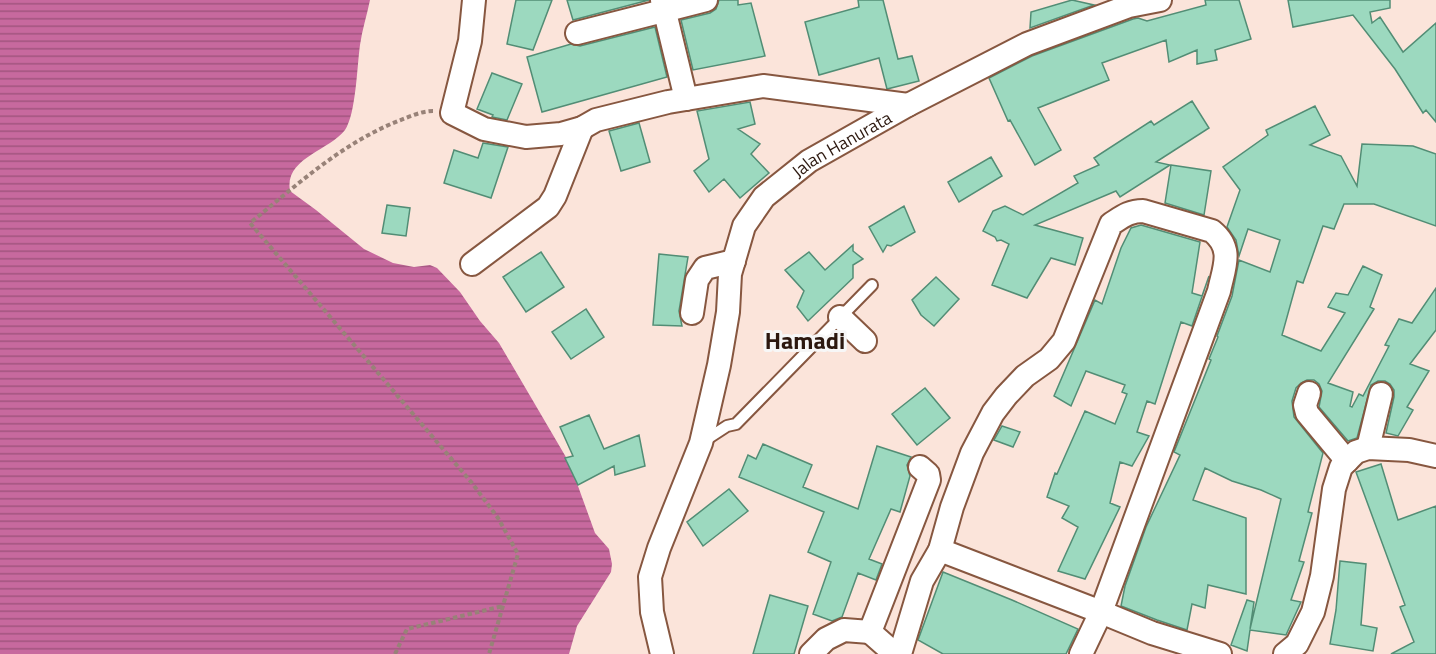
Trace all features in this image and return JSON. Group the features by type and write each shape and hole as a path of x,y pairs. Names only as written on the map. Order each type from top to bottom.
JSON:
{"street":[{"path":"474,0 470,40 452,113 484,129 526,137 561,134 582,128 596,120 686,99 763,86 908,105"},
{"path":"577,33 662,5 706,0"},
{"name":"Jalan Hanurata","path":"662,654 652,612 650,577 700,443 721,355 728,312 730,274 744,226 764,197 809,160 908,105 1027,44 1129,6 1160,0"},
{"path":"662,5 686,99"},
{"path":"472,264 548,207 555,196 582,128"},
{"path":"811,654 826,639 844,630 870,632 887,647 900,654 922,581 940,550 952,507 972,453 993,413 1025,376 1049,359 1064,342 1111,224 1124,215 1134,211 1143,211 1212,231 1221,239 1227,252 1220,291 1101,612 1081,654"},
{"path":"692,313 697,280 705,268 734,261"},
{"path":"840,317 865,340"},
{"path":"1309,393 1305,405 1307,413 1347,461"},
{"path":"1368,448 1381,394"},
{"path":"1285,654 1297,645 1313,612 1322,576 1334,489 1341,467 1356,452 1368,448 1409,450 1436,456"},
{"path":"870,632 929,480 928,474 920,467"},
{"path":"940,550 1152,633 1220,654"}],"lane":[{"path":"700,443 727,426 736,424 872,285"}],"path":[{"path":"452,113 429,111 377,129 327,160 250,223 472,483 498,518 518,554 489,654"},
{"path":"396,654 407,629 503,606"}],"shaded area":[{"path":"0,0 370,0 361,39 354,102 349,123 338,137 309,156 294,170 290,180 290,191 364,249 393,263 414,267 430,265 437,268 460,292 499,343 570,464 595,533 609,549 611,572 577,626 569,654 0,654"}],"building":[{"path":"516,0 552,0 533,50 507,44"},
{"path":"567,0 649,0 573,20"},
{"path":"719,0 738,0 738,5 751,3 765,56 693,70 681,20 710,13 716,9"},
{"path":"858,0 883,0 898,59 912,56 919,81 887,89 879,58 819,75 805,22 859,7"},
{"path":"1072,0 1094,5 1030,28 1031,12"},
{"path":"1205,0 1239,0 1251,39 1215,50 1217,60 1197,64 1197,50 1169,62 1166,40 1102,63 1109,80 1038,108 1061,150 1035,165 1010,120 1008,121 989,78 1032,56 1133,19 1147,21 1206,5"},
{"path":"1288,0 1390,0 1390,8 1370,12 1372,23 1380,17 1403,52 1436,23 1436,122 1426,110 1423,113 1395,69 1353,15 1293,27"},
{"path":"655,27 667,77 542,112 527,57 571,44 580,46"},
{"path":"492,73 522,84 507,120 492,117 493,115 477,109"},
{"path":"1192,101 1209,128 1156,162 1170,165 1120,197 1116,191 1035,225 1083,238 1075,265 1051,258 1027,298 992,285 1009,244 1001,240 997,241 995,237 983,231 993,211 1005,206 1023,215 1078,183 1074,176 1099,165 1094,158 1151,121 1154,125"},
{"path":"750,102 755,124 738,129 760,144 751,154 769,173 740,198 724,179 709,192 694,171 709,159 697,111"},
{"path":"1315,106 1330,135 1310,145 1341,156 1357,186 1362,144 1413,146 1436,154 1436,226 1374,204 1344,204 1334,229 1323,226 1303,283 1297,281 1282,335 1321,351 1345,313 1328,307 1336,293 1348,295 1363,266 1382,275 1370,307 1374,309 1328,383 1353,392 1350,406 1352,407 1359,394 1363,396 1389,346 1385,345 1399,319 1412,323 1436,288 1436,330 1410,364 1429,371 1407,407 1413,410 1398,436 1386,433 1394,390 1385,381 1378,381 1371,385 1357,438 1348,441 1319,407 1322,391 1319,384 1314,380 1307,380 1296,388 1292,401 1294,417 1323,453 1308,512 1312,513 1299,561 1304,562 1291,600 1301,602 1286,635 1250,630 1247,651 1231,645 1247,600 1254,602 1250,629 1281,499 1232,481 1205,468 1193,500 1246,518 1246,594 1208,585 1205,608 1192,604 1187,630 1121,606 1125,586 1146,527 1180,455 1174,452 1211,360 1209,359 1232,296 1239,260 1270,272 1280,240 1248,229 1239,256 1236,240 1227,227 1240,190 1223,167 1268,135 1266,130"},
{"path":"639,123 650,162 621,171 609,131"},
{"path":"483,143 508,147 491,198 444,183 454,150 478,158"},
{"path":"991,157 1002,176 959,202 948,182"},
{"path":"1171,165 1211,171 1204,215 1165,203"},
{"path":"387,205 410,208 406,236 382,233"},
{"path":"904,206 915,232 891,246 887,245 883,252 869,227"},
{"path":"1141,225 1200,242 1192,293 1202,296 1209,276 1192,326 1181,322 1155,404 1147,401 1137,432 1149,436 1132,466 1120,462 1110,503 1120,507 1085,579 1058,571 1078,527 1062,518 1069,506 1047,497 1055,473 1057,474 1085,411 1115,424 1127,394 1122,392 1125,385 1086,371 1071,406 1054,396 1095,300 1102,304 1121,248 1131,228"},
{"path":"853,245 853,251 863,259 853,265 853,278 808,321 797,307 804,291 785,270 809,252 825,270"},
{"path":"541,252 564,287 526,312 503,277"},
{"path":"659,254 688,257 679,311 682,326 653,325"},
{"path":"936,277 959,299 934,326 921,315 912,300"},
{"path":"586,309 604,337 571,359 552,332"},
{"path":"925,388 950,418 917,445 892,414"},
{"path":"589,415 604,449 639,435 645,466 615,475 614,466 578,485 565,458 573,456 560,427"},
{"path":"1002,426 1020,432 1013,447 994,440"},
{"path":"763,444 812,465 803,487 858,509 877,446 911,457 907,465 910,476 900,512 891,509 869,559 882,564 876,580 858,573 842,617 832,621 813,614 831,562 808,552 824,512 739,477 748,455 756,459"},
{"path":"1381,464 1398,520 1436,506 1436,654 1391,654 1414,642 1400,607 1405,605 1356,472"},
{"path":"729,489 748,511 703,546 687,522"},
{"path":"1340,561 1366,564 1361,625 1377,628 1373,651 1330,644 1336,610"},
{"path":"943,572 1078,629 1066,654 943,654 918,640"},
{"path":"770,595 808,606 794,654 753,654"}],"district":[{"name":"Hamadi","path":"805,340"}]}
